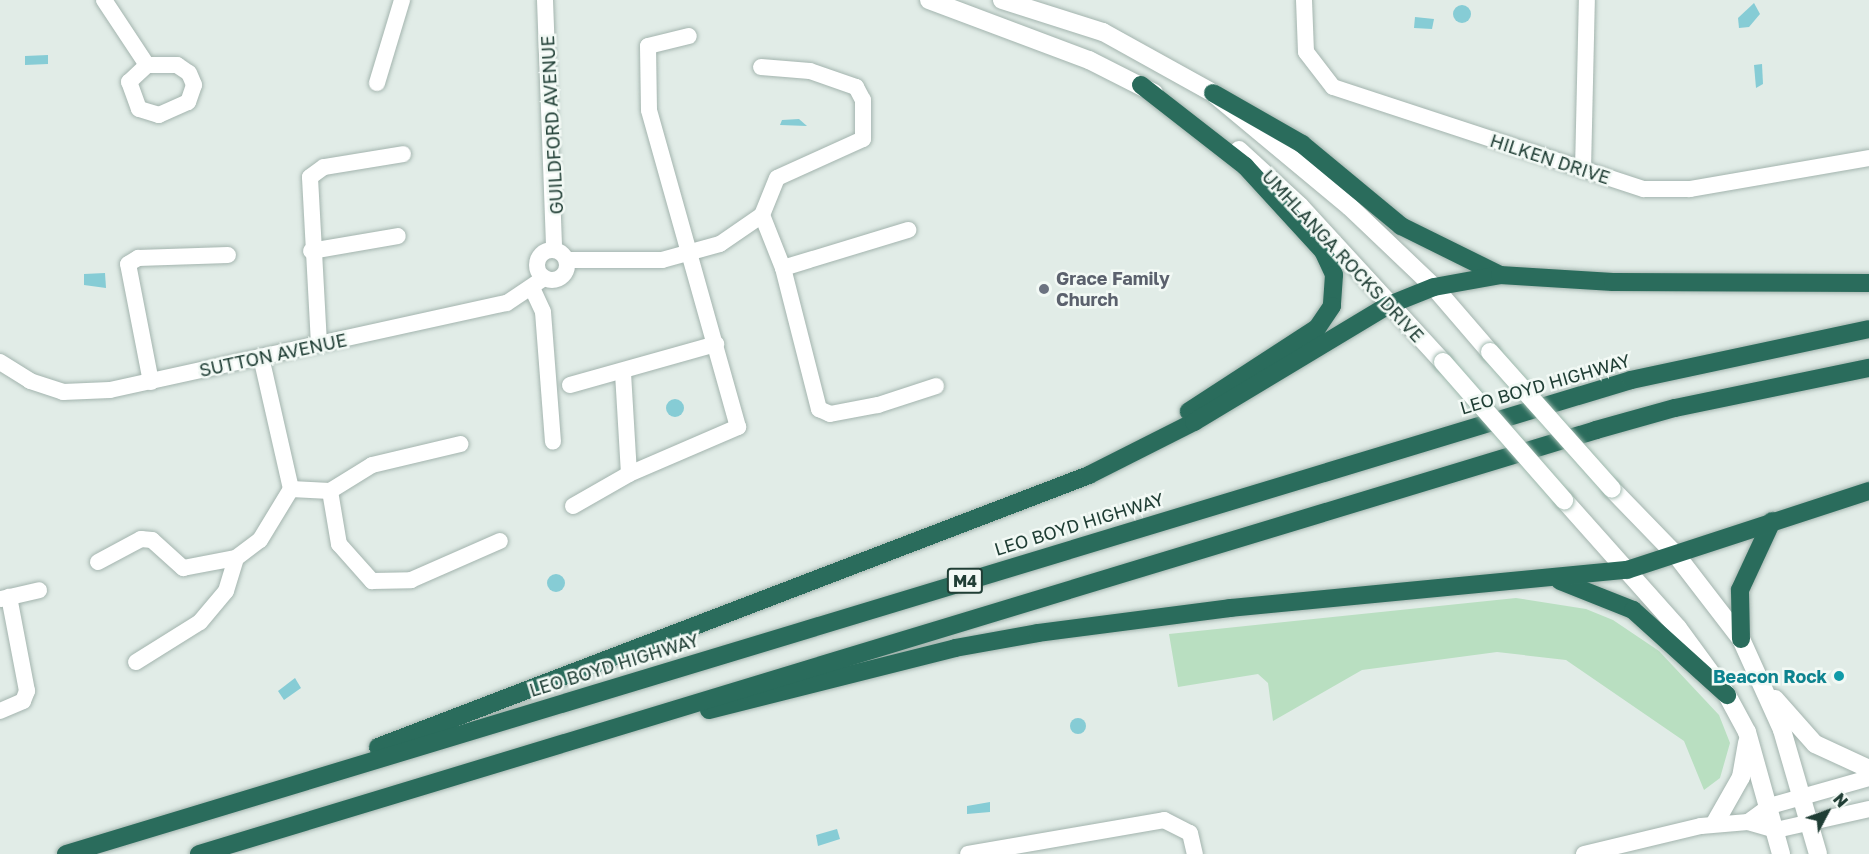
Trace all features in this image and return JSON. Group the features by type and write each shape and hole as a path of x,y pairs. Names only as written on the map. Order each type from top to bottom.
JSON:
{"highway":[{"path":"1089,475 1311,334 1328,315 1334,296 1330,262 1294,217 1231,153 1141,85"},
{"path":"1213,93 1302,144 1401,226 1500,275"},
{"path":"228,805 1089,475 1194,422 1389,304 1434,286 1500,275 1613,282 1869,283"},
{"name":"LEO BOYD HIGHWAY","path":"66,854 1632,380 1869,329"},
{"name":"M4","path":"199,854 1596,430 1686,405 1869,368"},
{"path":"429,786 955,648 1230,608 1627,570 1677,556 1772,521 1869,491"},
{"path":"1741,639 1740,590 1772,521"},
{"path":"1550,578 1633,610 1727,694"}],"main road":[{"name":"UMHLANGA ROCKS DRIVE","path":"928,0 1089,60 1141,85 1189,114 1260,169 1443,362 1627,570 1727,694 1747,732 1770,806 1781,854"},
{"name":"UMHLANGA ROCKS DRIVE","path":"1002,0 1103,32 1213,93 1318,178 1434,286 1612,489 1677,556 1741,639 1759,679"},
{"path":"1759,679 1815,744 1869,769"},
{"path":"1759,679 1804,796 1818,854"},
{"path":"1715,824 1741,777 1747,732"}],"street":[{"path":"104,0 147,65"},
{"path":"377,83 402,0"},
{"name":"GUILDFORD AVENUE","path":"545,0 554,249"},
{"name":"HILKEN DRIVE","path":"1304,0 1306,52 1333,87 1644,189 1671,191 1869,158"},
{"path":"1583,170 1587,0"},
{"path":"573,506 629,474 738,428 649,110 644,57 653,40 689,36"},
{"path":"554,442 543,312 536,263 554,249 567,260 647,262 689,252 736,236 762,215 777,178 802,162 854,144 866,128 855,87 810,71 761,68"},
{"path":"319,344 311,251 311,174 403,154"},
{"path":"762,215 783,268 821,412 878,405 936,386"},
{"path":"783,268 908,230"},
{"path":"311,251 398,236"},
{"path":"151,382 128,264 138,258 228,255"},
{"name":"SUTTON AVENUE","path":"0,362 30,381 63,392 151,382 507,303 538,283 560,278 567,260"},
{"path":"570,385 623,374 716,344"},
{"path":"99,562 148,538 180,568 236,558 260,540 291,489 261,357"},
{"path":"623,374 629,474"},
{"path":"291,489 330,491 372,465 461,444"},
{"path":"330,491 339,544 372,581 411,580 500,541"},
{"path":"136,662 200,622 226,591 236,558"},
{"path":"0,711 23,701 27,691 5,598 39,590"},
{"path":"1748,822 1770,806 1869,778"},
{"path":"1584,854 1715,824 1748,822 1776,830 1811,820 1869,809"},
{"path":"968,854 1164,820 1190,833 1195,854"}],"green space":[{"path":"1516,598 1586,609 1613,620 1659,651 1719,715 1730,743 1720,778 1704,790 1684,741 1566,660 1497,652 1362,670 1273,721 1268,683 1258,674 1178,687 1169,634"}],"water":[{"path":"1754,3 1760,14 1749,27 1739,28 1738,18"},
{"path":"1462,5 1468,8 1471,14 1468,20 1462,23 1456,20 1453,14 1456,8"},
{"path":"1415,17 1434,19 1432,29 1414,28"},
{"path":"48,55 48,64 25,65 25,56"},
{"path":"1762,64 1763,84 1756,88 1754,65"},
{"path":"799,119 807,126 780,125 782,120"},
{"path":"105,273 106,288 84,285 84,274"},
{"path":"675,399 681,402 684,408 681,414 675,417 669,414 666,408 669,402"},
{"path":"556,574 562,577 565,583 562,589 556,592 550,589 547,583 550,577"},
{"path":"295,678 301,688 284,700 278,691"},
{"path":"1078,718 1084,720 1086,726 1084,732 1078,734 1072,732 1070,726 1072,720"},
{"path":"990,802 990,812 967,814 967,806"},
{"path":"837,829 840,839 818,846 816,835"}],"place":[{"name":"Grace Family Church","path":"1044,289"},
{"name":"Beacon Rock","path":"1839,676"}]}
